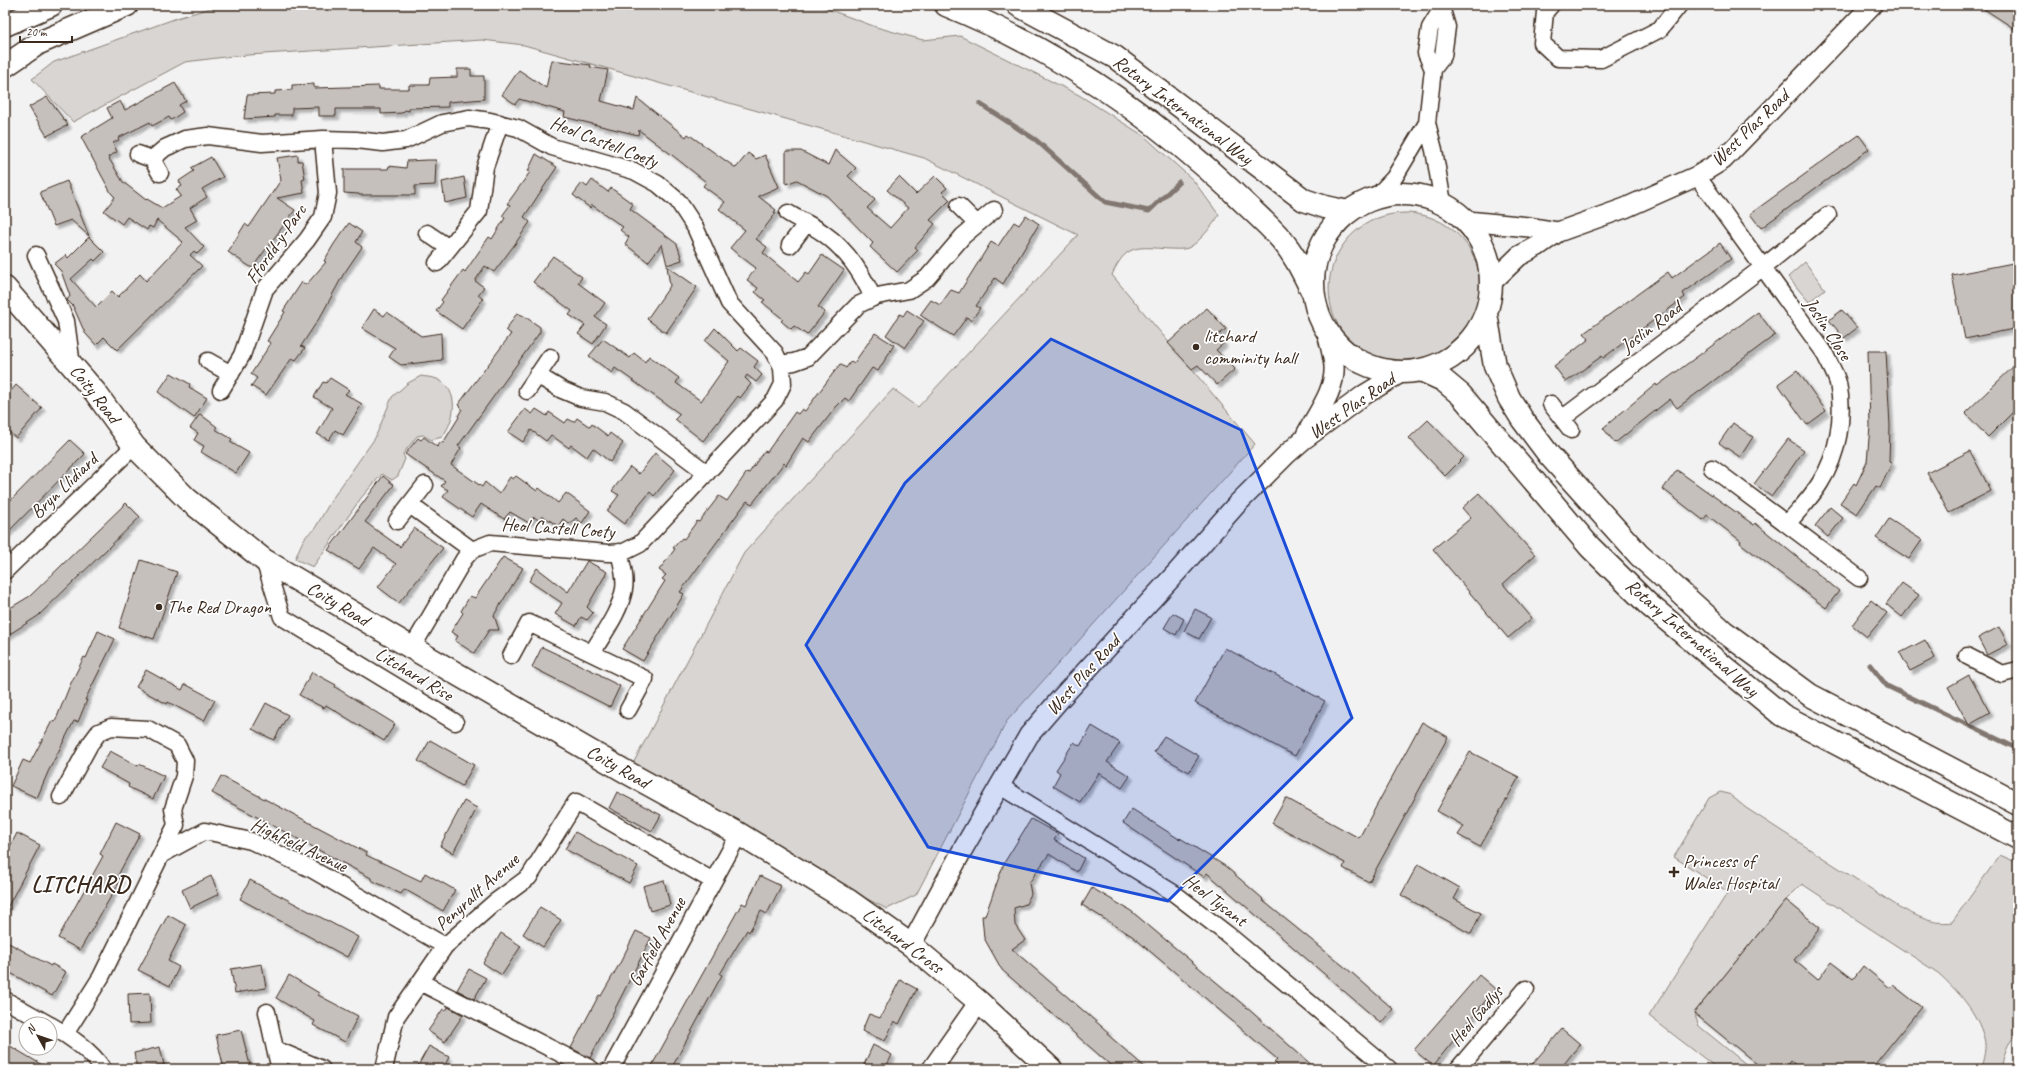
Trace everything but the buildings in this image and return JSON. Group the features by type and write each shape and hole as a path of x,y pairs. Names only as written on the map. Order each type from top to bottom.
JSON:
{"main road":[{"path":"5,25 51,5"},
{"path":"5,66 39,42 127,5"},
{"name":"Rotary International Way","path":"946,5 1030,45 1089,79 1150,121 1201,163 1281,240 1297,263 1314,294 1318,312 1326,329 1346,352 1372,367 1411,371 1444,380 1461,395 1590,547 1649,605 1782,714 2018,838"},
{"name":"Rotary International Way","path":"1018,5 1115,57 1175,101 1286,188 1304,200 1325,207 1348,212"},
{"path":"1314,294 1314,276 1317,257 1335,225 1348,212 1376,197 1393,194 1410,194 1427,197 1443,203 1467,221 1480,239 1486,253 1492,282 1486,314 1476,334 1461,350 1442,362 1411,371"},
{"name":"Coity Road","path":"5,288 95,392 134,446 187,499 264,560 621,769 739,834"},
{"name":"Rotary International Way","path":"1486,314 1495,366 1509,398 1522,419 1549,455 1639,555 1723,631 1810,695 2018,804"},
{"name":"Litchard Cross","path":"739,834 856,905 910,945 979,1002 1051,1069"}],"street":[{"path":"1551,5 1545,12 1542,43 1558,58 1601,59 1660,29 1679,5"},
{"name":"West Plas Road","path":"1492,282 1519,256 1538,246 1558,232 1625,208 1697,176 1723,160 1872,5"},
{"path":"1443,8 1448,27 1443,56 1433,69 1427,123 1434,150 1443,203"},
{"name":"Heol Castell Coety","path":"323,139 356,140 382,143 406,140 442,123 468,118 500,123 518,128 552,146 634,171 658,184 678,201 695,227 729,303 775,353 782,368 783,384 775,400 640,544 624,552 490,543 472,550"},
{"path":"438,263 479,211 485,167 500,123"},
{"path":"1376,197 1394,178 1427,123"},
{"path":"150,162 165,148 185,139 208,136 262,143 323,139"},
{"name":"Ffordd-y-Parc","path":"221,390 242,355 265,289 307,240 323,217 328,193 323,139"},
{"path":"1697,176 1762,268"},
{"path":"959,206 977,224"},
{"path":"780,364 794,362 808,357 858,305 873,298 908,290 927,278 963,236 994,210"},
{"path":"788,213 823,233 842,250 864,279 873,298"},
{"name":"Joslin Road","path":"1551,404 1567,424 1828,215"},
{"name":"West Plas Road","path":"1467,221 1522,226 1558,232"},
{"path":"790,245 806,224"},
{"path":"427,233 449,248"},
{"path":"36,255 66,321 72,366"},
{"name":"Joslin Close","path":"1762,268 1824,352 1838,382 1841,411 1839,436 1826,472 1820,484 1787,524"},
{"name":"West Plas Road","path":"1303,440 1328,394 1333,378 1334,367 1326,329"},
{"path":"527,391 550,357"},
{"path":"208,361 231,374"},
{"name":"West Plas Road","path":"910,945 963,849 1029,735 1065,693 1177,572 1237,504 1303,440 1364,395 1411,371"},
{"path":"537,375 562,390 581,398 605,402 624,411 707,472"},
{"name":"Bryn Llidiard","path":"5,571 134,446"},
{"path":"1712,468 1859,578"},
{"path":"397,521 425,484"},
{"path":"410,504 472,550 464,559 412,648"},
{"path":"592,653 616,610 624,589 623,568 618,552"},
{"name":"Litchard Rise","path":"264,560 282,617 455,722"},
{"path":"511,656 529,623 645,679 628,710"},
{"path":"1967,656 2002,674 2018,670"},
{"path":"61,797 90,744 99,732 111,727 148,729 177,744 185,761 184,776 173,809 176,825 101,977 65,1034"},
{"name":"Heol Tysant","path":"1000,786 1175,894 1227,934 1389,1069"},
{"name":"Penyrallt Avenue","path":"384,1069 396,1017 445,946 494,903 529,877 576,802 713,881"},
{"name":"Highfield Avenue","path":"161,855 206,832 251,840 313,870 445,946"},
{"name":"Garfield Avenue","path":"611,1069 739,834"},
{"path":"420,982 591,1069"},
{"name":"Heol Gadlys","path":"1458,1069 1526,989"},
{"path":"5,1000 33,1016"},
{"path":"932,1069 979,1002"},
{"path":"267,1012 280,1069"},
{"path":"58,1030 98,1061 103,1069"},
{"path":"275,1049 322,1069"}],"highlighted area":[{"path":"1051,339 1241,430 1352,718 1168,901 928,847 806,645 905,483"}],"shaded area":[{"path":"221,5 817,5 876,27 923,40 960,36 1079,95 1144,136 1193,180 1219,215 1205,233 1192,246 1186,249 1134,249 1122,257 1112,275 1255,444 1007,721 916,895 887,909 739,834 628,773 744,553 893,389 918,407 1078,235 924,158 524,45 482,40 233,56 185,62 73,122 32,79 54,62 177,18"},
{"path":"1398,213 1412,213 1427,216 1441,222 1459,235 1472,253 1478,267 1481,289 1478,311 1472,325 1459,343 1441,356 1427,362 1412,365 1398,365 1383,362 1369,356 1357,348 1346,337 1338,325 1332,311 1329,296 1329,282 1332,267 1338,253 1346,241 1357,230 1369,222 1383,216"},
{"path":"1805,262 1825,289 1809,302 1788,277"},
{"path":"421,376 437,379 445,384 450,391 453,398 453,406 447,430 442,437 431,440 423,435 417,436 403,454 405,459 398,476 392,480 382,474 361,498 313,567 295,559 304,538 314,530 332,499 375,438 392,397 408,383"},
{"path":"1720,792 1729,794 1746,808 1899,907 1931,921 1945,923 1952,922 2000,855 2018,863 2018,1034 2008,1045 2001,1069 1981,1069 1985,1046 1984,1038 1977,1019 1966,1002 1938,973 1802,884 1786,900 1694,1013 1699,1026 1752,1069 1718,1069 1649,1016 1728,892 1674,857 1709,798"}],"waterway":[{"path":"980,104 1036,140 1105,202 1149,211 1179,182"},
{"path":"1870,665 1887,686 2018,749"}],"place":[{"name":"litchard comminity hall","path":"1196,347"},
{"name":"The Red Dragon","path":"159,607"},
{"name":"Princess of Wales Hospital","path":"1674,872"}],"district":[{"name":"LITCHARD","path":"81,884"}]}
